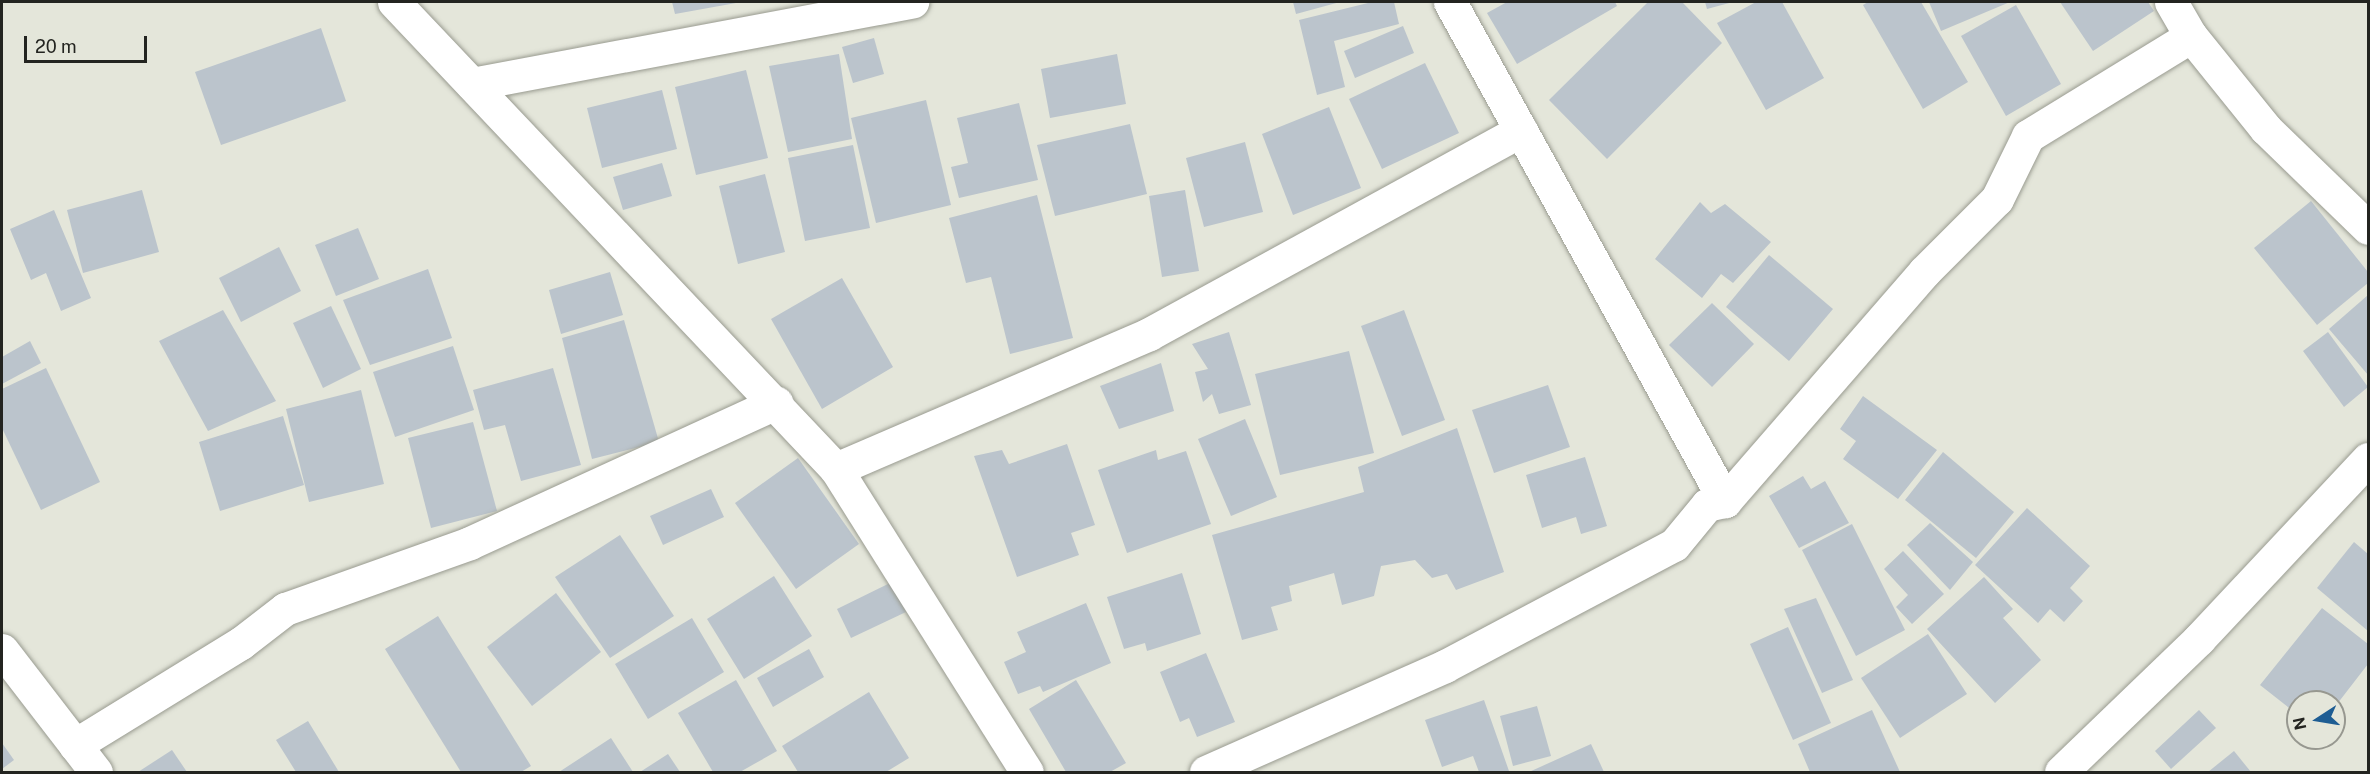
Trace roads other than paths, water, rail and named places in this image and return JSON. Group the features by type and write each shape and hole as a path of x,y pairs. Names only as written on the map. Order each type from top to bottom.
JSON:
{"street":[{"path":"394,2 837,469 1027,772"},
{"path":"472,84 912,2"},
{"path":"1450,2 1725,501"},
{"path":"2170,2 2191,36 2266,129 2368,228"},
{"path":"1206,772 1445,666 1674,545 1707,505 1725,501 1924,272 1997,199 2028,136 2191,36"},
{"path":"837,469 1149,334 1521,130"},
{"path":"75,745 241,643 285,609 470,543 776,403"},
{"path":"2061,772 2199,639 2368,459"},
{"path":"2,650 96,772"}]}
